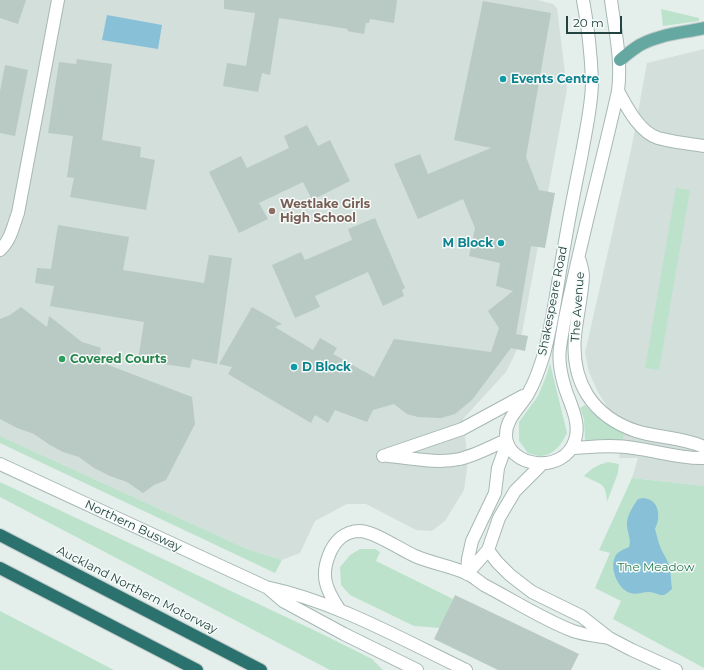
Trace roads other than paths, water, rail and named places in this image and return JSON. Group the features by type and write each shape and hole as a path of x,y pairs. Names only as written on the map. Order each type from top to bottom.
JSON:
{"highway":[{"name":"Auckland Northern Motorway","path":"0,535 262,670"},
{"path":"0,568 197,670"},
{"path":"172,657 188,670"}],"main road":[{"path":"620,60 640,45 658,37 704,28"}],"street":[{"path":"0,250 10,236 18,213 58,0"},
{"name":"Shakespeare Road","path":"467,574 468,559 472,541 494,493 498,468 507,442 507,426 512,416 529,393 538,372 552,320 589,115 592,82 588,27 583,0"},
{"name":"Shakespeare Road","path":"572,448 575,442 577,429 562,377 559,350 579,254 618,91 620,60 611,0"},
{"path":"618,91 632,116 641,126 656,137 704,146"},
{"name":"The Avenue","path":"579,254 583,275 575,337 575,352 581,384 586,394 604,414 636,431 694,442 704,447"},
{"path":"529,393 462,429 383,456 450,461 466,457 507,442 511,449 522,459 542,464 559,460 569,453 572,448 612,446 633,447 691,458 704,458"},
{"name":"Northern Busway","path":"0,464 266,587 288,591 339,609 466,670"},
{"path":"467,574 488,550 509,499 542,464"},
{"path":"339,609 326,587 325,569 331,549 344,535 351,532 368,532 414,556 467,574 558,624 575,631 609,638"},
{"path":"488,550 503,569 521,584 581,616 609,638 676,670"},
{"name":"Northern Busway","path":"266,587 283,601 344,634 417,670"}],"water":[{"path":"107,15 162,25 158,49 102,40"},
{"path":"638,499 649,499 653,502 658,510 658,520 655,529 661,549 668,562 672,589 664,595 650,592 635,594 629,593 619,584 613,569 616,555 620,551 629,547 630,541 627,525 628,519"}],"place":[{"name":"Events Centre","path":"503,79"},
{"name":"Westlake Girls High School","path":"272,211"},
{"name":"M Block","path":"501,243"},
{"name":"Covered Courts","path":"62,359"},
{"name":"D Block","path":"294,367"}],"park label":[{"name":"The Meadow","path":"656,567"}]}
